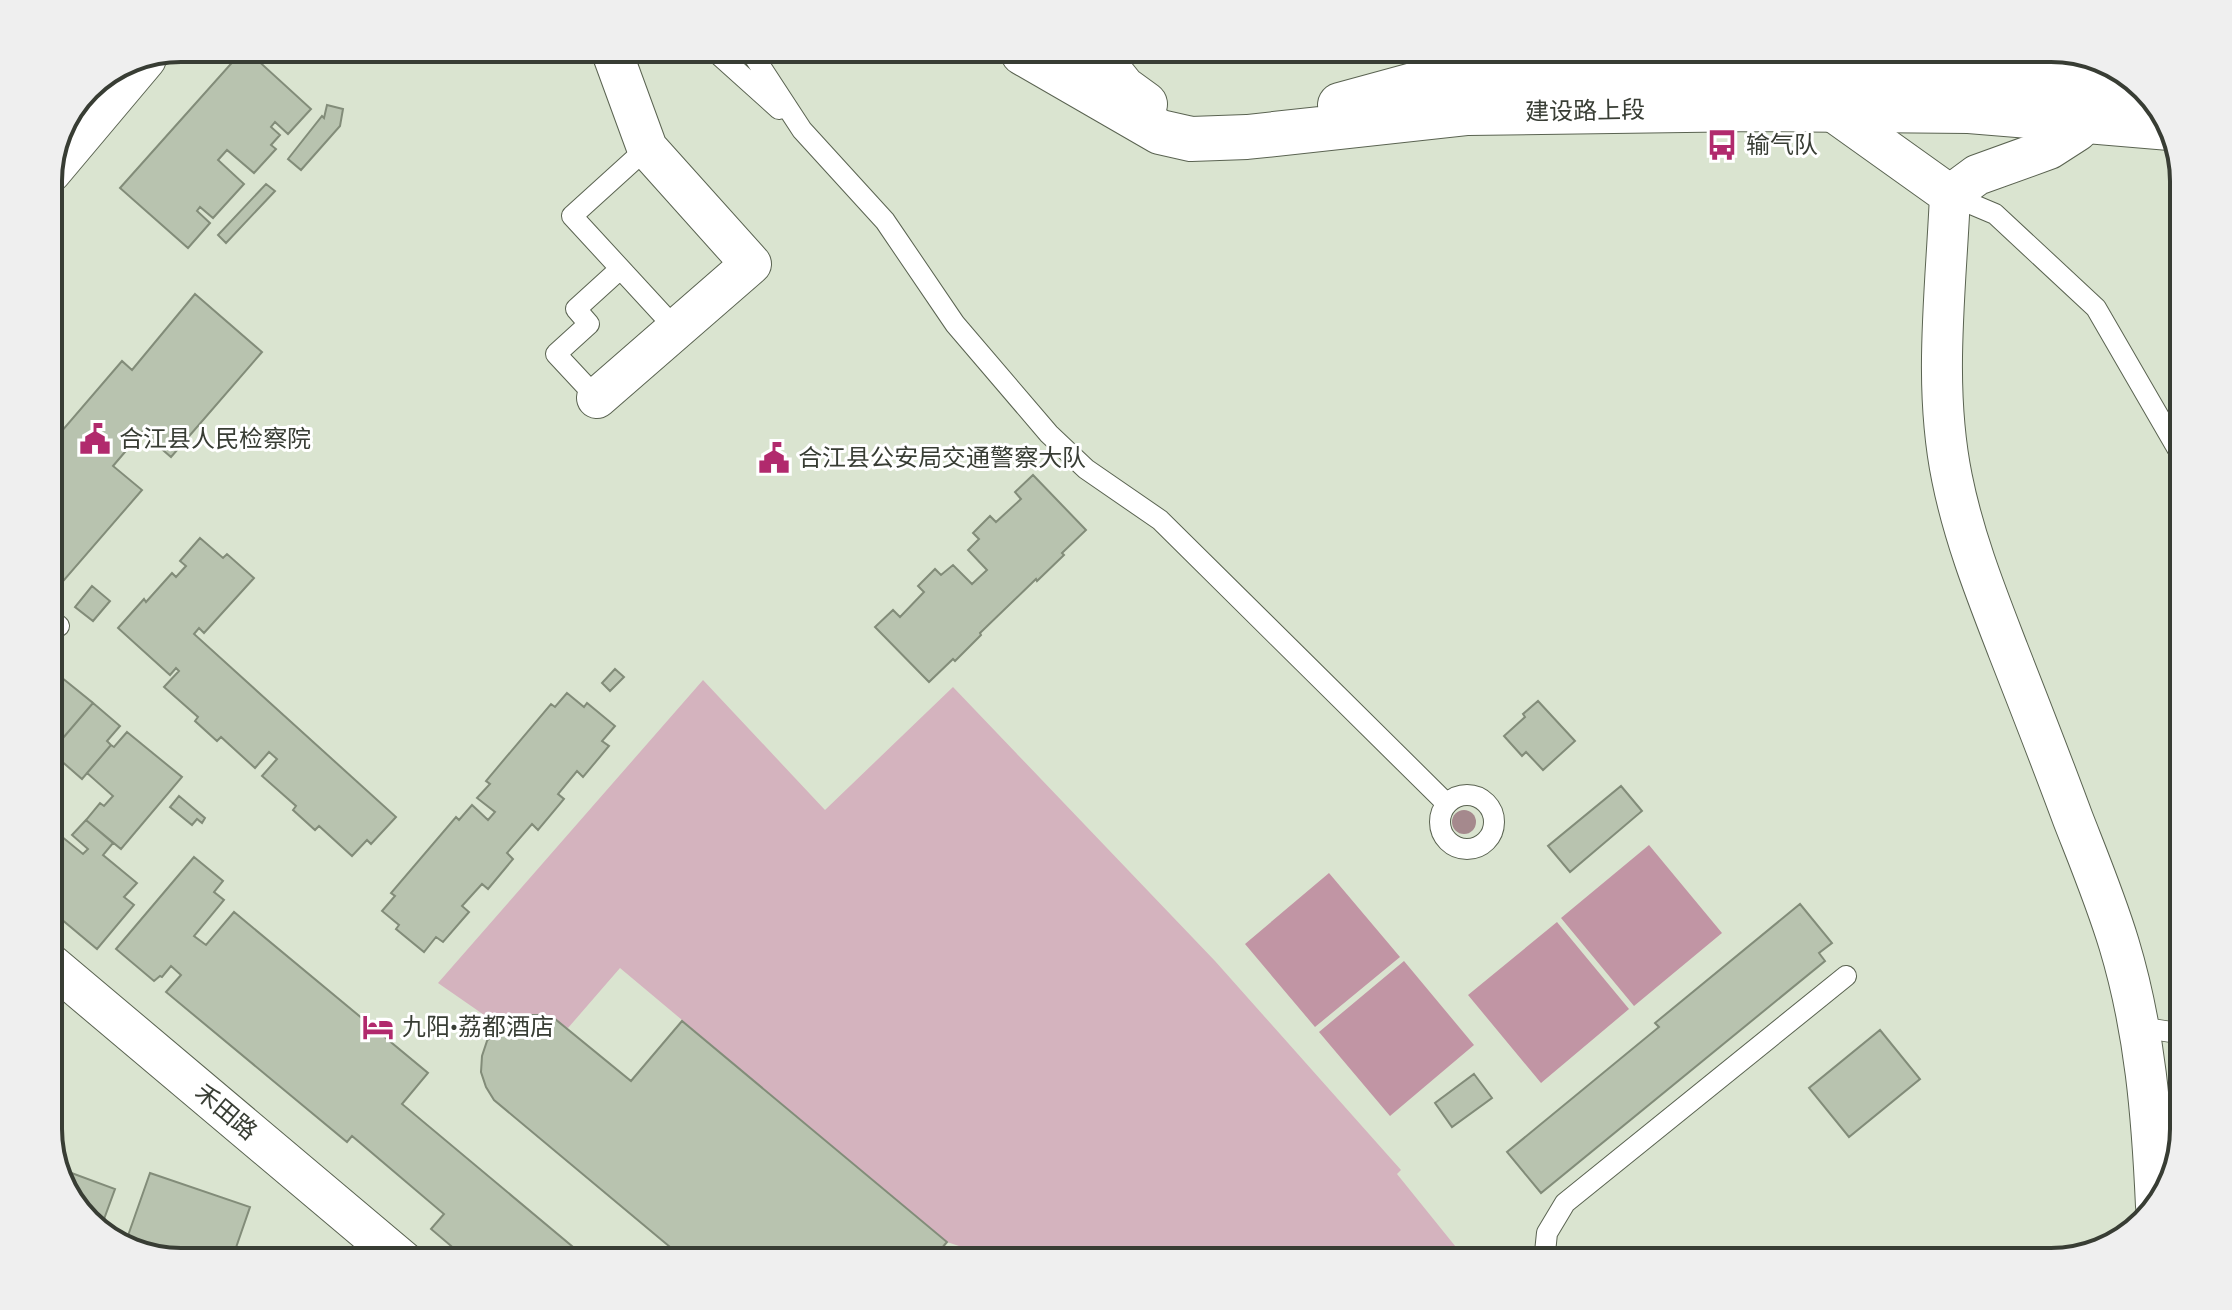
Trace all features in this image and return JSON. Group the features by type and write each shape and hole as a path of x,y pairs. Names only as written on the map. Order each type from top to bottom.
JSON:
{"main road":[{"name":"建设路上段","path":"1041,62 1160,132 1191,139 1247,137 1468,113 1757,109 1843,77 1969,111 2157,127"},
{"name":"建设路上段","path":"1102,62 1123,88 1164,115 1188,123 1248,123 1305,114 1417,84 1466,76 1974,75 2125,88"},
{"path":"66,151 131,73"}],"street":[{"path":"597,398 751,264 647,148 616,62"},
{"path":"1843,77 1950,195 1941,355 1947,446 1964,532 2119,944 2149,1085 2155,1187"},
{"path":"1950,195 1977,175 2049,149 2077,131 2086,121"},
{"name":"禾田路","path":"62,974 387,1248"}],"lane":[{"path":"727,62 802,130 885,221 955,324 1049,434 1086,469 1160,520 1447,804"},
{"path":"758,62 802,130"},
{"path":"647,148 572,216 676,329"},
{"path":"1950,195 1995,214 2096,308 2170,436"},
{"path":"597,398 556,354 589,324 576,309 620,269"},
{"path":"1545,1248 1547,1233 1565,1203 1846,976"},
{"path":"2139,1027 2170,1032"}],"shaded area":[{"path":"703,680 825,810 953,687 1215,961 1401,1170 1397,1174 1457,1248 965,1248 947,1242 620,968 568,1028 534,1015 517,1017 500,1026 438,983"},
{"path":"1649,845 1722,933 1634,1006 1561,918"},
{"path":"1329,873 1400,957 1315,1027 1245,944"},
{"path":"1557,922 1629,1009 1541,1083 1468,995"},
{"path":"1404,961 1474,1045 1390,1116 1319,1032"}],"building":[{"path":"233,62 259,62 311,109 288,134 275,122 271,127 280,135 271,145 276,149 254,173 227,150 218,160 244,184 213,218 200,207 197,211 210,223 188,248 120,188"},
{"path":"327,105 343,109 340,126 301,170 288,159 322,116 324,118"},
{"path":"266,184 275,191 226,243 218,235"},
{"name":"合江县人民检察院","path":"195,294 262,352 171,457 142,432 113,466 142,490 62,582 62,431 122,361 132,370"},
{"path":"1033,475 1086,530 955,661 953,659 929,682 875,627 893,610 900,617 924,592 918,586 935,569 941,575 953,565 972,584 987,570 968,550 979,539 973,533 990,516 996,522 1021,499 1015,492"},
{"path":"200,538 223,558 227,554 254,578 204,633 199,628 194,634 396,817 371,844 367,840 352,856 319,826 315,830 293,810 296,806 262,776 277,759 269,752 255,768 221,737 217,741 195,721 198,717 164,687 179,671 176,668 170,675 118,628 172,573 176,577 186,566 180,561"},
{"path":"92,586 110,601 93,621 75,607"},
{"path":"615,669 624,677 610,691 602,683"},
{"path":"62,678 93,703 62,739"},
{"path":"567,693 584,707 587,703 615,726 602,741 609,746 583,777 577,771 558,794 564,799 538,830 532,824 507,853 513,859 488,889 482,884 462,906 469,912 443,942 436,937 424,952 396,929 399,925 382,911 395,896 391,893 456,817 459,820 472,805 488,820 495,812 477,798 490,784 486,781 551,704 555,707"},
{"path":"1538,701 1575,741 1543,770 1526,752 1522,756 1504,736"},
{"path":"93,703 120,726 107,741 111,745 82,779 62,762 62,739"},
{"path":"127,732 182,777 121,849 86,820 100,803 104,806 113,796 87,773"},
{"path":"1621,786 1642,811 1570,872 1548,846"},
{"path":"179,796 205,818 202,823 197,819 192,825 170,807"},
{"path":"86,820 113,843 103,855 137,883 124,897 134,905 97,949 62,920 62,837 83,854 88,849 72,835"},
{"path":"194,857 223,881 214,892 224,900 194,936 206,945 234,912 428,1073 402,1104 574,1248 453,1248 431,1229 444,1214 352,1136 347,1142 166,992 181,975 171,966 154,981 116,949"},
{"path":"1800,904 1832,943 1819,953 1825,961 1541,1193 1507,1152 1659,1027 1655,1023"},
{"path":"540,1015 555,1019 631,1081 682,1021 947,1242 942,1248 671,1248 494,1100 481,1072 482,1056 487,1041 497,1028 510,1019"},
{"path":"1880,1030 1920,1079 1849,1137 1809,1088"},
{"path":"1474,1074 1492,1098 1452,1127 1435,1103"},
{"path":"70,1172 115,1189 104,1220 91,1208"},
{"path":"150,1173 250,1207 236,1248 165,1247 128,1236"}],"place":[{"name":"输气队","path":"1722,145"},
{"name":"合江县人民检察院","path":"95,439"},
{"name":"合江县公安局交通警察大队","path":"774,458"},
{"name":"九阳·荔都酒店","path":"378,1027"}]}
